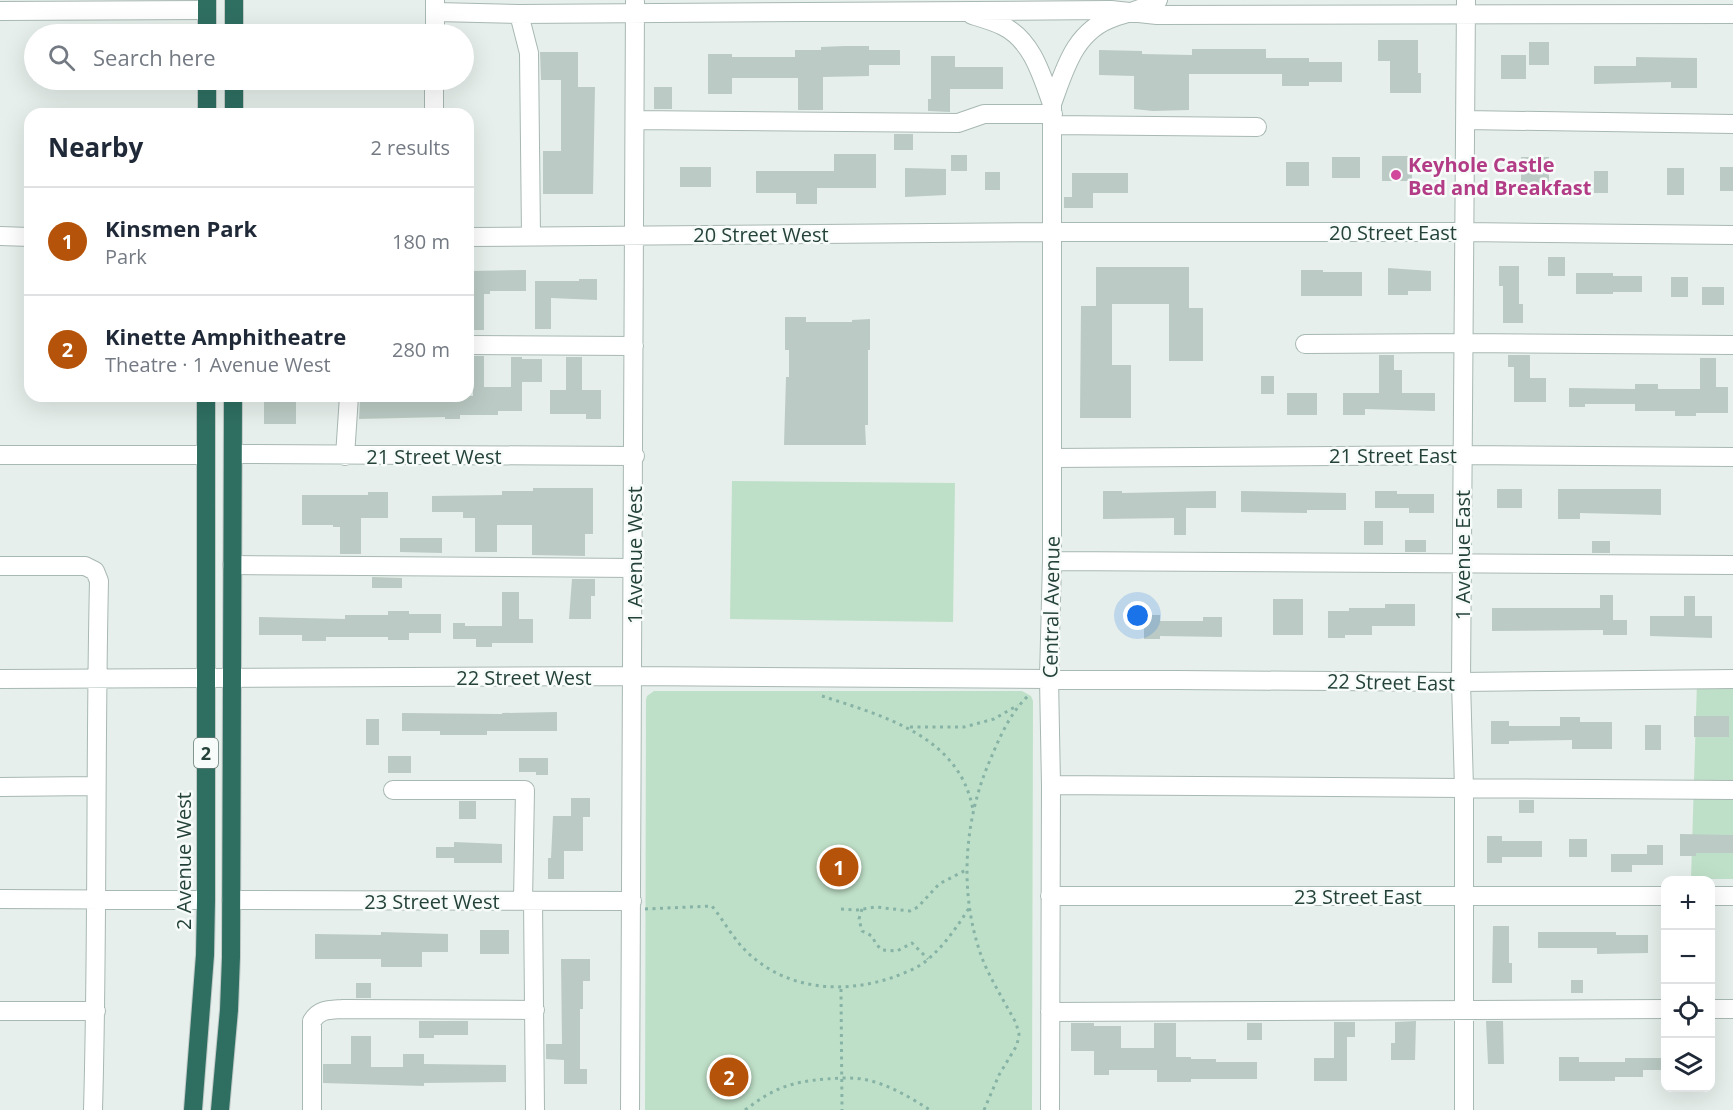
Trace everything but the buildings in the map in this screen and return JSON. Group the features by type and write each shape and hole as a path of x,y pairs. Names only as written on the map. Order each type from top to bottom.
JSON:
{"highway":[{"path":"234,0 234,24"},
{"path":"207,5 207,24"},
{"path":"207,90 207,108"},
{"path":"234,90 234,108"},
{"name":"2 Avenue West","path":"193,1110 205,966 206,402"},
{"name":"2","path":"220,1110 229,1010 233,402"}],"street":[{"name":"Central Avenue","path":"937,0 1004,26 1018,37 1036,60 1052,114 1052,561 1049,678 1050,1110"},
{"name":"Central Avenue","path":"1052,114 1069,58 1087,33 1099,24 1134,12 1158,0"},
{"path":"1202,0 1228,14"},
{"path":"0,11 207,5"},
{"path":"435,24 435,6 519,14 635,6 885,6 960,10 1134,12 1157,15 1466,7 1733,14"},
{"name":"1 Avenue West","path":"630,1110 635,456 635,6"},
{"name":"1 Avenue East","path":"1464,1110 1464,788 1461,682 1466,7"},
{"path":"519,14 529,53 531,236"},
{"path":"434,90 434,108"},
{"path":"635,120 958,123 984,114 1052,114 1257,127"},
{"path":"1466,120 1733,124"},
{"name":"20 Street West","path":"474,237 1053,232"},
{"name":"20 Street East","path":"1053,232 1464,232 1733,235"},
{"path":"0,236 24,237"},
{"path":"1305,344 1733,345"},
{"path":"474,345 634,346"},
{"path":"345,456 349,402"},
{"name":"21 Street West","path":"233,454 635,456"},
{"path":"0,455 205,455"},
{"name":"21 Street East","path":"1052,458 1463,455 1733,457"},
{"path":"1052,561 1733,566"},
{"path":"232,565 634,568"},
{"path":"0,566 85,566 94,571 99,581 96,1011 93,1110"},
{"name":"22 Street West","path":"0,679 633,676 1049,678"},
{"name":"22 Street East","path":"1049,678 1461,682 1733,679"},
{"path":"1051,785 1733,790"},
{"path":"0,787 96,786"},
{"path":"393,790 525,790 536,1110"},
{"name":"23 Street East","path":"1050,896 1661,896"},
{"path":"1715,896 1733,896"},
{"path":"0,899 206,900"},
{"name":"23 Street West","path":"231,900 528,901 632,905"},
{"path":"1050,1012 1464,1008 1661,1009"},
{"path":"312,1110 312,1022 317,1014 326,1010 343,1009 534,1010"},
{"path":"1715,1009 1733,1009"},
{"path":"0,1011 96,1011"}],"path":[{"path":"822,696 908,727 950,761 970,797 973,812"},
{"path":"908,727 964,727 994,719 1019,705 1028,696"},
{"path":"984,1110 999,1075 1017,1046 1019,1034 1016,1023 984,962 970,906 968,869 970,831 980,787 992,756 1019,705"},
{"path":"841,909 876,907 905,911 915,909 939,884 968,869"},
{"path":"632,905 712,906 748,953 765,966 788,978 821,987 841,988 870,985 898,975 928,959 957,927 970,906"},
{"path":"862,909 859,925 862,931 872,936 882,950 897,951 912,944 928,959"},
{"path":"841,988 842,1110"},
{"path":"745,1110 778,1088 799,1081 842,1078 868,1080 899,1092 930,1110"}],"green space":[{"path":"732,481 955,483 953,622 730,619"},
{"path":"1697,682 1733,682 1733,879 1691,876"},
{"path":"654,691 1022,691 1031,696 1033,701 1032,1110 645,1110 646,700 647,696"}],"place":[{"name":"Keyhole Castle Bed and Breakfast","path":"1396,175"},
{"name":"Kinsmen Park","path":"839,867"},
{"name":"Kinette Amphitheatre","path":"729,1077"}]}
